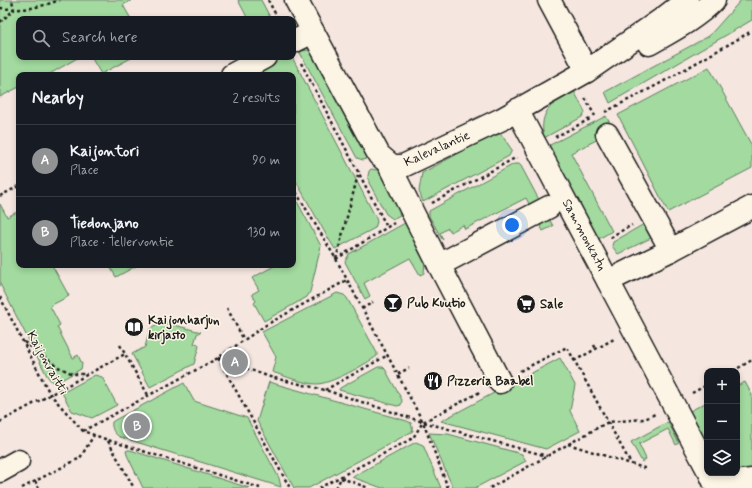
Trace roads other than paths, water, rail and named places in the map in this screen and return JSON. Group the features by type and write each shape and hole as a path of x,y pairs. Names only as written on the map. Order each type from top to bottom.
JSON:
{"street":[{"name":"Kalevalantie","path":"296,0 379,155 392,166 403,166 502,119 581,75 687,0"},
{"path":"549,0 581,75"},
{"name":"Kalevalantie","path":"581,75 634,53 675,29 714,0"},
{"path":"297,52 313,32"},
{"path":"238,72 260,60"},
{"name":"Sammonkatu","path":"517,110 608,281 671,250 752,206"},
{"path":"601,125 650,215 671,250"},
{"path":"388,163 500,382"},
{"path":"439,265 549,207"},
{"path":"608,281 704,462"},
{"path":"711,476 715,484 752,480"}],"place":[{"name":"Pub Kuutio","path":"393,303"},
{"name":"Sale","path":"526,304"},
{"name":"Kaijonharjun kirjasto","path":"134,327"},
{"name":"Kaijontori","path":"235,362"},
{"name":"Pizzeria Baabel","path":"433,381"},
{"name":"Tiedonjano","path":"137,426"}]}
